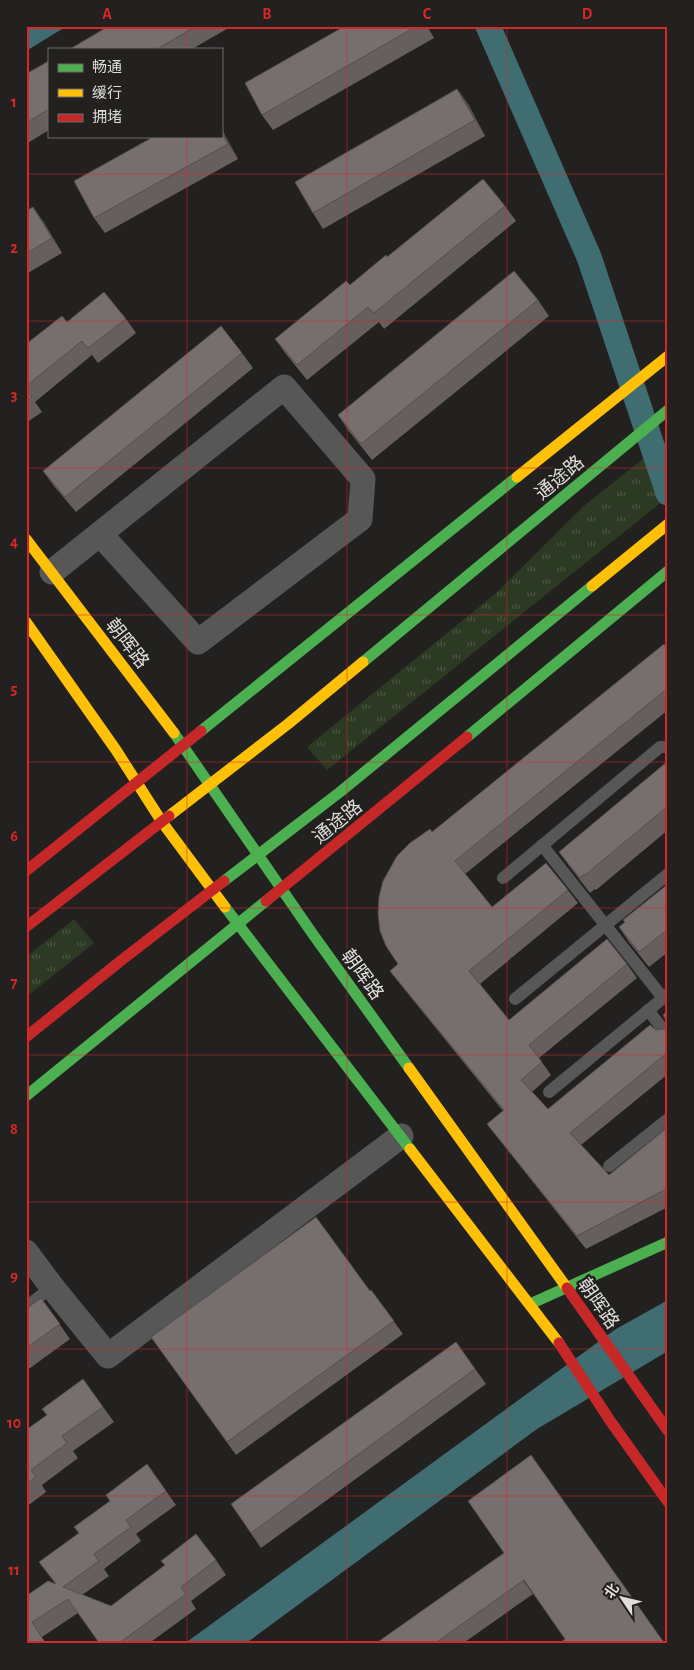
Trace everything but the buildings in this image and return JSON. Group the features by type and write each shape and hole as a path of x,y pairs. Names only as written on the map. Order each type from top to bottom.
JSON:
{"main road":[{"name":"通途路","path":"26,871 668,356"},
{"name":"通途路","path":"26,927 288,724 668,410"},
{"name":"通途路","path":"26,1038 123,959 340,792 668,524"},
{"name":"朝晖路","path":"26,539 183,745 312,933 668,1431"},
{"name":"通途路","path":"26,1096 668,571"},
{"path":"26,622 116,750 162,822 212,891 555,1336 611,1422 668,1502"},
{"path":"530,1304 668,1242"}],"street":[{"path":"52,572 284,387 363,479 360,519 198,642 100,534"},
{"path":"26,1252 108,1356 401,1136"}],"lane":[{"path":"504,878 660,746 668,747"},
{"path":"542,846 665,996 549,1092"},
{"path":"515,999 668,874"},
{"path":"648,1010 668,1036"},
{"path":"609,1166 668,1119"},
{"path":"26,1307 52,1287"}],"green space":[{"path":"668,439 668,497 327,770 307,747 495,594 585,505"},
{"path":"74,919 94,943 26,997 26,957"}],"water":[{"path":"26,26 67,26 26,51"},
{"path":"668,1300 668,1351 537,1429 245,1644 184,1644 616,1329"}],"waterway":[{"path":"488,26 589,257 668,493"}],"traffic: fast":[{"path":"363,662 668,410"},
{"path":"201,731 517,477"},
{"path":"467,737 668,571"},
{"path":"224,881 340,792 592,586"},
{"path":"174,733 312,933 409,1068"},
{"path":"26,1096 266,901"},
{"path":"225,907 410,1149"},
{"path":"530,1304 668,1242"}],"traffic: slow":[{"path":"517,477 668,356"},
{"path":"592,586 668,524"},
{"path":"26,539 174,733"},
{"path":"26,622 116,750 162,822 225,907"},
{"path":"169,816 288,724 363,662"},
{"path":"409,1068 567,1288"},
{"path":"410,1149 559,1343"}],"traffic: jam":[{"path":"26,871 201,731"},
{"path":"266,901 467,737"},
{"path":"26,927 169,816"},
{"path":"26,1037 224,881"},
{"path":"567,1288 668,1431"},
{"path":"559,1343 611,1422 668,1502"}]}
